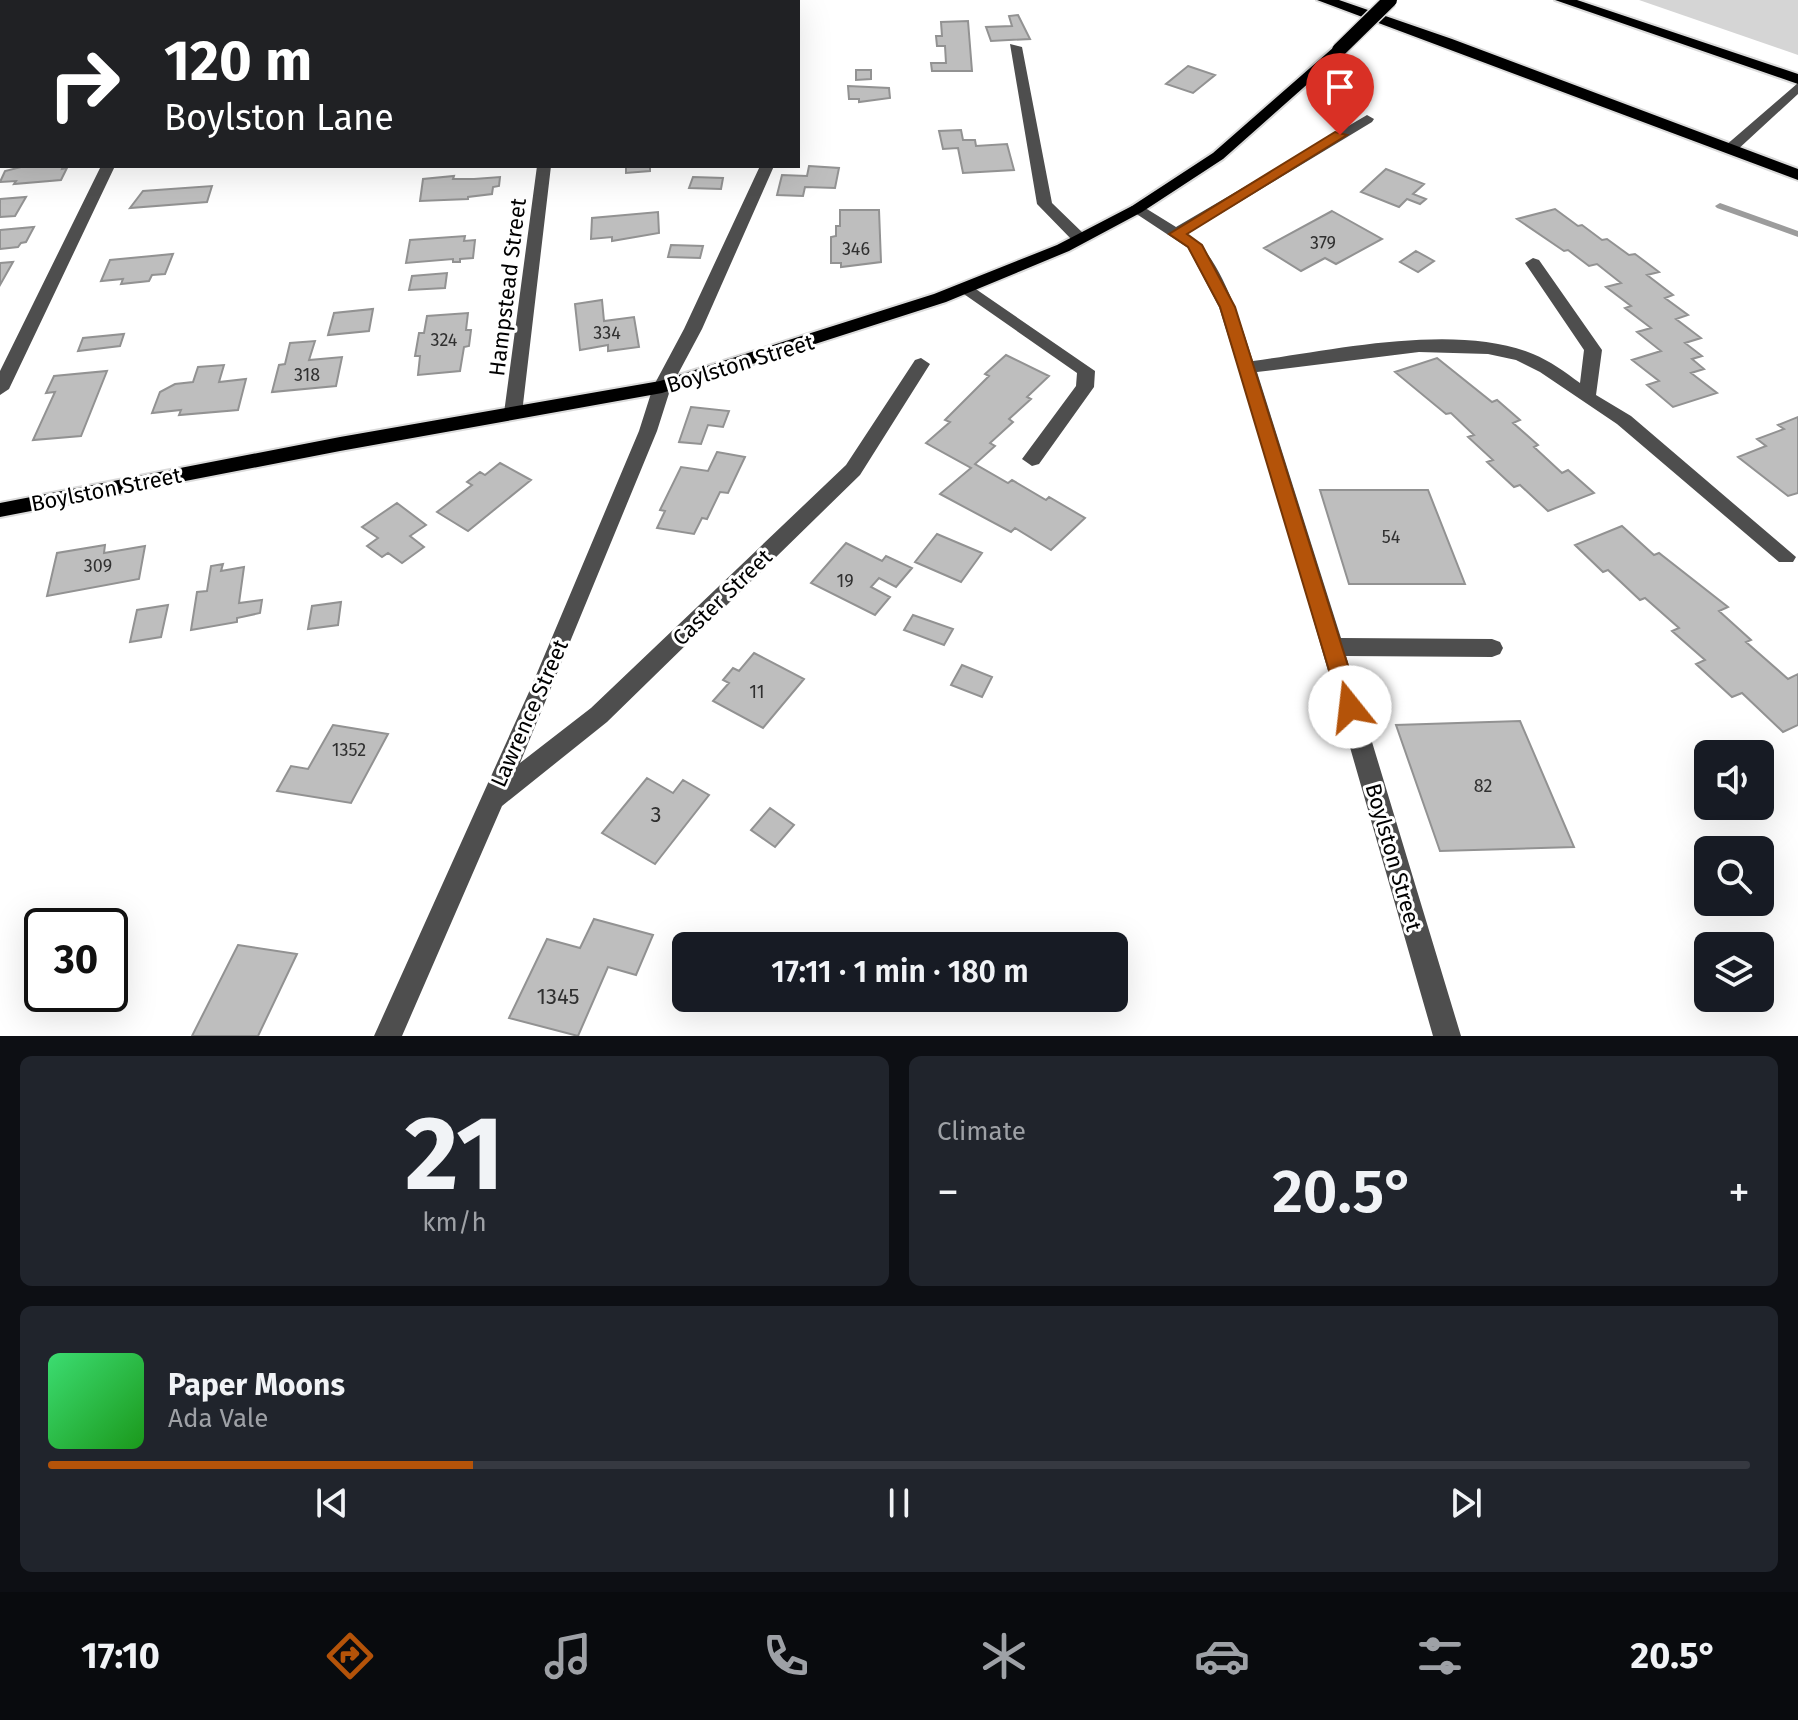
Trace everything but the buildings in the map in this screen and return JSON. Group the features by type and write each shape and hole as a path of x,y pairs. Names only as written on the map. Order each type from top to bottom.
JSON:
{"highway":[{"path":"1324,0 1446,42 1798,175"},
{"path":"1562,0 1798,79"}],"main road":[{"name":"Boylston Street","path":"0,510 662,387 967,288 1080,239 1137,209 1218,156 1339,50 1390,0"}],"street":[{"path":"1015,47 1045,204 1080,239"},
{"path":"1730,149 1798,87"},
{"path":"1176,234 1367,119"},
{"path":"0,389 107,168"},
{"name":"Hampstead Street","path":"513,413 544,168"},
{"name":"Lawrence Street","path":"388,1036 552,663 648,431 662,387 693,329 766,168"},
{"name":"Boylston Street","path":"1137,209 1194,245 1227,307 1333,647 1447,1036"},
{"path":"1533,263 1593,350 1587,397"},
{"path":"967,288 1086,371 1085,387 1032,459"},
{"path":"1247,368 1376,351 1463,345 1523,356 1624,420 1794,559"},
{"name":"Caster Street","path":"490,801 599,715 853,470 921,364"},
{"path":"1333,647 1492,648"}],"shaded area":[{"path":"1639,0 1798,0 1798,55"}],"waterway":[{"path":"1720,206 1798,234"}],"route":[{"path":"1340,135 1176,234 1194,245 1227,307 1284,483 1350,707"}]}
